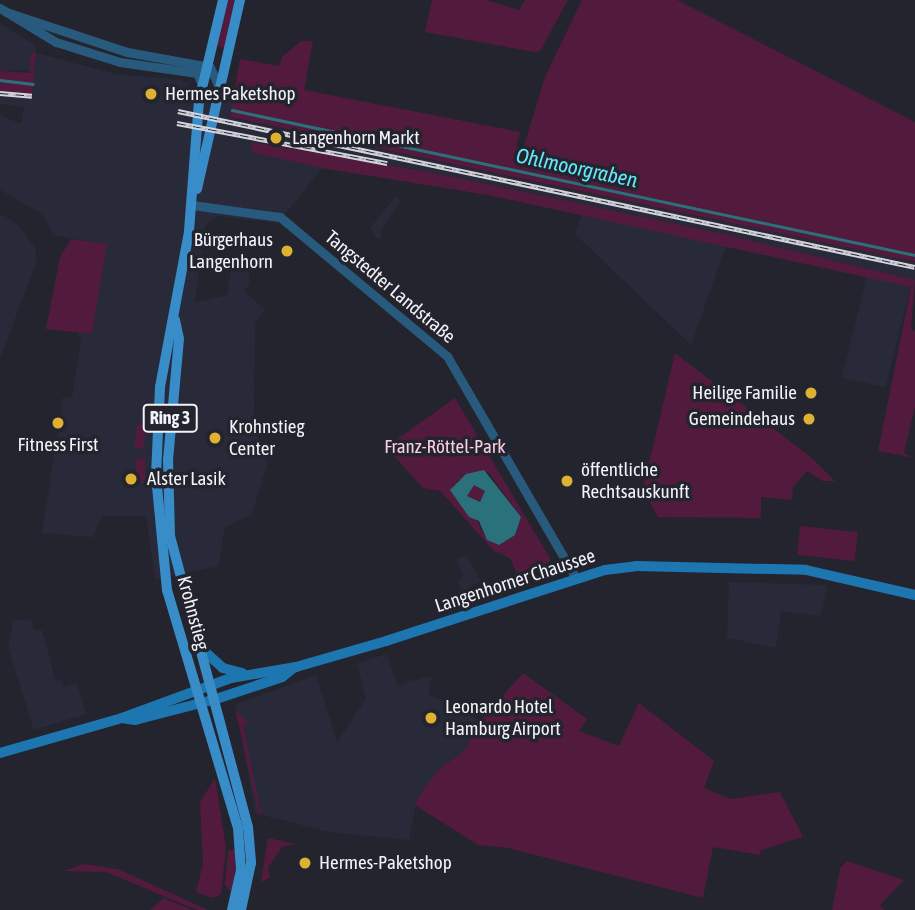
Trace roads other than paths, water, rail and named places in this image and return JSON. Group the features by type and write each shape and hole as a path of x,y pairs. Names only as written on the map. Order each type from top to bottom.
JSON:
{"main road":[{"name":"Ring 3","path":"202,85 223,0"},
{"name":"Krohnstieg","path":"192,205 211,136 240,0"},
{"name":"Krohnstieg","path":"202,85 192,205 175,319 167,338 160,387 156,510 167,590 239,828 241,870 232,910"},
{"name":"Krohnstieg","path":"175,319 179,339 169,452 170,536 176,568 213,683 251,848 249,881 241,910"},
{"name":"Langenhorner Chaussee","path":"0,753 122,718 213,683 246,674 296,667 575,578 636,566 806,570 915,594"},
{"path":"204,651 223,668 246,674"},
{"name":"Langenhorner Chaussee","path":"122,718 135,720 216,699 282,677 296,667"}],"street":[{"path":"3,10 127,52 206,66 216,76 218,102"},
{"path":"3,10 56,42 120,62 195,72 202,85"},
{"name":"Tangstedter Landstraße","path":"192,205 280,217 447,356 575,578"}],"water":[{"path":"484,470 521,517 515,535 499,545 487,540 479,521 469,517 450,490 466,474","holes":["474,485 485,491 480,502 467,496"]}],"waterway":[{"name":"Ohlmoorgraben","path":"0,80 33,84"},
{"name":"Ohlmoorgraben","path":"232,110 915,255"}],"railway":[{"path":"0,93 32,96"},
{"path":"178,111 915,267"},
{"path":"177,123 387,163"}],"place":[{"name":"Hermes Paketshop","path":"151,94"},
{"name":"Langenhorn Markt","path":"276,138"},
{"name":"Bürgerhaus Langenhorn","path":"287,251"},
{"name":"Heilige Familie","path":"811,393"},
{"name":"Gemeindehaus","path":"809,419"},
{"name":"Fitness First","path":"58,423"},
{"name":"Krohnstieg Center","path":"215,438"},
{"name":"Alster Lasik","path":"131,479"},
{"name":"öffentliche Rechtsauskunft","path":"567,481"},
{"name":"Leonardo Hotel Hamburg Airport","path":"431,718"},
{"name":"Hermes-Paketshop","path":"305,863"}],"park label":[{"name":"Franz-Röttel-Park","path":"445,447"}]}
